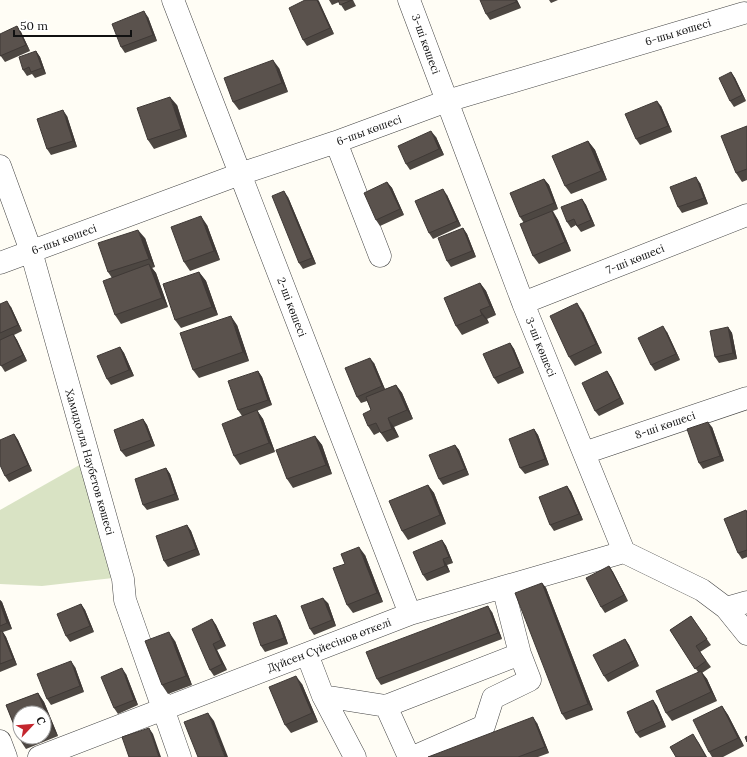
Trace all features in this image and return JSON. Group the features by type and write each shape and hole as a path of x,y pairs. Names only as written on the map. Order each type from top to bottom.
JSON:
{"street":[{"name":"2-ші көшесі","path":"173,0 410,614"},
{"name":"3-ші көшесі","path":"409,0 523,303 624,552"},
{"name":"6-шы көшесі","path":"0,263 240,174 336,142 447,101 744,12"},
{"path":"336,142 380,256"},
{"name":"Хамидолла Наубетов көшесі","path":"0,166 30,251 123,579 125,600 162,710 180,757"},
{"name":"7-ші көшесі","path":"523,303 747,215"},
{"name":"8-ші көшесі","path":"584,453 747,398"},
{"path":"624,552 702,590 726,608 747,634"},
{"name":"Дүйсен Сүйесінов өткелі","path":"39,757 410,614 624,552"},
{"path":"413,757 484,726 493,698 530,680 520,654 503,587"},
{"path":"726,608 747,602"},
{"path":"307,654 324,696 355,757"},
{"path":"324,696 386,706 520,654"},
{"path":"386,706 409,757"},
{"path":"0,741 6,757"}],"green space":[{"path":"83,463 113,578 42,586 0,584 0,510"}],"building":[{"path":"305,0 317,0 330,28 303,40 289,8"},
{"path":"338,0 352,0 340,5"},
{"path":"480,0 516,0 516,2 486,14"},
{"path":"144,11 153,35 121,47 112,24"},
{"path":"17,26 26,45 0,56 0,34"},
{"path":"36,51 42,68 31,72 29,67 23,70 19,57"},
{"path":"273,60 282,83 233,102 224,78"},
{"path":"731,72 742,95 730,101 719,78"},
{"path":"170,97 181,129 148,140 137,108"},
{"path":"657,101 668,126 636,139 625,114"},
{"path":"63,110 73,141 47,149 37,119"},
{"path":"747,126 747,169 736,173 721,136"},
{"path":"431,131 439,149 406,164 398,146"},
{"path":"588,141 601,171 565,186 552,156"},
{"path":"696,177 704,198 678,207 670,187"},
{"path":"544,179 554,203 520,217 510,193"},
{"path":"387,182 400,209 376,220 364,193"},
{"path":"443,189 457,221 429,233 415,201"},
{"path":"284,191 312,258 299,263 272,196"},
{"path":"582,199 591,220 577,226 574,219 567,222 561,207"},
{"path":"552,211 565,242 533,256 520,224"},
{"path":"201,216 214,251 184,262 171,227"},
{"path":"463,228 472,251 447,261 438,238"},
{"path":"138,230 149,259 108,272 98,243"},
{"path":"149,264 162,298 115,315 103,281"},
{"path":"199,272 212,307 175,320 163,284"},
{"path":"480,283 490,306 480,310 482,315 456,326 444,298"},
{"path":"7,301 18,325 0,333 0,304"},
{"path":"577,303 596,344 569,357 550,316"},
{"path":"231,316 243,352 193,370 180,333"},
{"path":"663,326 676,354 651,365 638,338"},
{"path":"728,327 733,353 715,357 710,331"},
{"path":"13,334 23,355 1,366 0,340"},
{"path":"510,343 520,367 494,378 483,354"},
{"path":"120,347 129,370 107,379 97,356"},
{"path":"370,358 382,386 357,397 345,368"},
{"path":"258,371 268,400 238,410 228,381"},
{"path":"607,371 620,398 595,411 582,383"},
{"path":"396,385 407,410 388,418 392,429 381,433 376,423 368,426 363,414 371,410 366,397"},
{"path":"257,410 269,443 234,456 222,424"},
{"path":"143,419 151,440 121,451 114,430"},
{"path":"708,422 720,456 699,463 687,429"},
{"path":"534,429 545,459 520,468 509,439"},
{"path":"14,434 28,465 5,476 0,465 0,440"},
{"path":"315,436 326,465 287,479 276,450"},
{"path":"455,445 465,469 439,479 429,455"},
{"path":"166,468 175,494 143,505 135,479"},
{"path":"428,485 440,515 402,531 389,501"},
{"path":"567,486 579,514 550,525 539,497"},
{"path":"746,510 747,550 738,553 724,519"},
{"path":"187,525 196,549 164,561 156,536"},
{"path":"442,540 449,557 443,559 445,566 423,575 413,552"},
{"path":"359,547 377,593 347,605 333,568 345,564 341,554"},
{"path":"609,566 624,595 601,607 586,578"},
{"path":"542,583 588,704 562,714 515,593"},
{"path":"323,598 332,620 310,629 301,606"},
{"path":"0,603 7,623 0,626"},
{"path":"81,604 90,626 66,636 57,614"},
{"path":"488,606 498,633 377,679 366,652"},
{"path":"276,615 284,638 261,646 253,623"},
{"path":"691,616 707,639 696,646 706,661 695,669 670,630"},
{"path":"212,619 221,640 213,644 222,664 210,670 192,629"},
{"path":"0,631 2,631 13,659 0,664"},
{"path":"169,632 186,676 162,685 145,641"},
{"path":"625,639 635,660 604,676 593,655"},
{"path":"71,661 80,686 47,699 37,674"},
{"path":"122,668 134,700 114,708 101,677"},
{"path":"701,671 711,692 666,713 656,691"},
{"path":"296,676 312,713 285,725 269,687"},
{"path":"38,693 43,705 12,705 12,720 6,705"},
{"path":"653,700 662,721 636,733 627,712"},
{"path":"722,706 738,738 709,752 693,720"},
{"path":"208,713 225,757 198,757 184,722"},
{"path":"533,717 545,747 518,757 428,757"},
{"path":"149,728 159,757 129,757 122,737"},
{"path":"693,734 706,757 676,757 670,747"}]}
